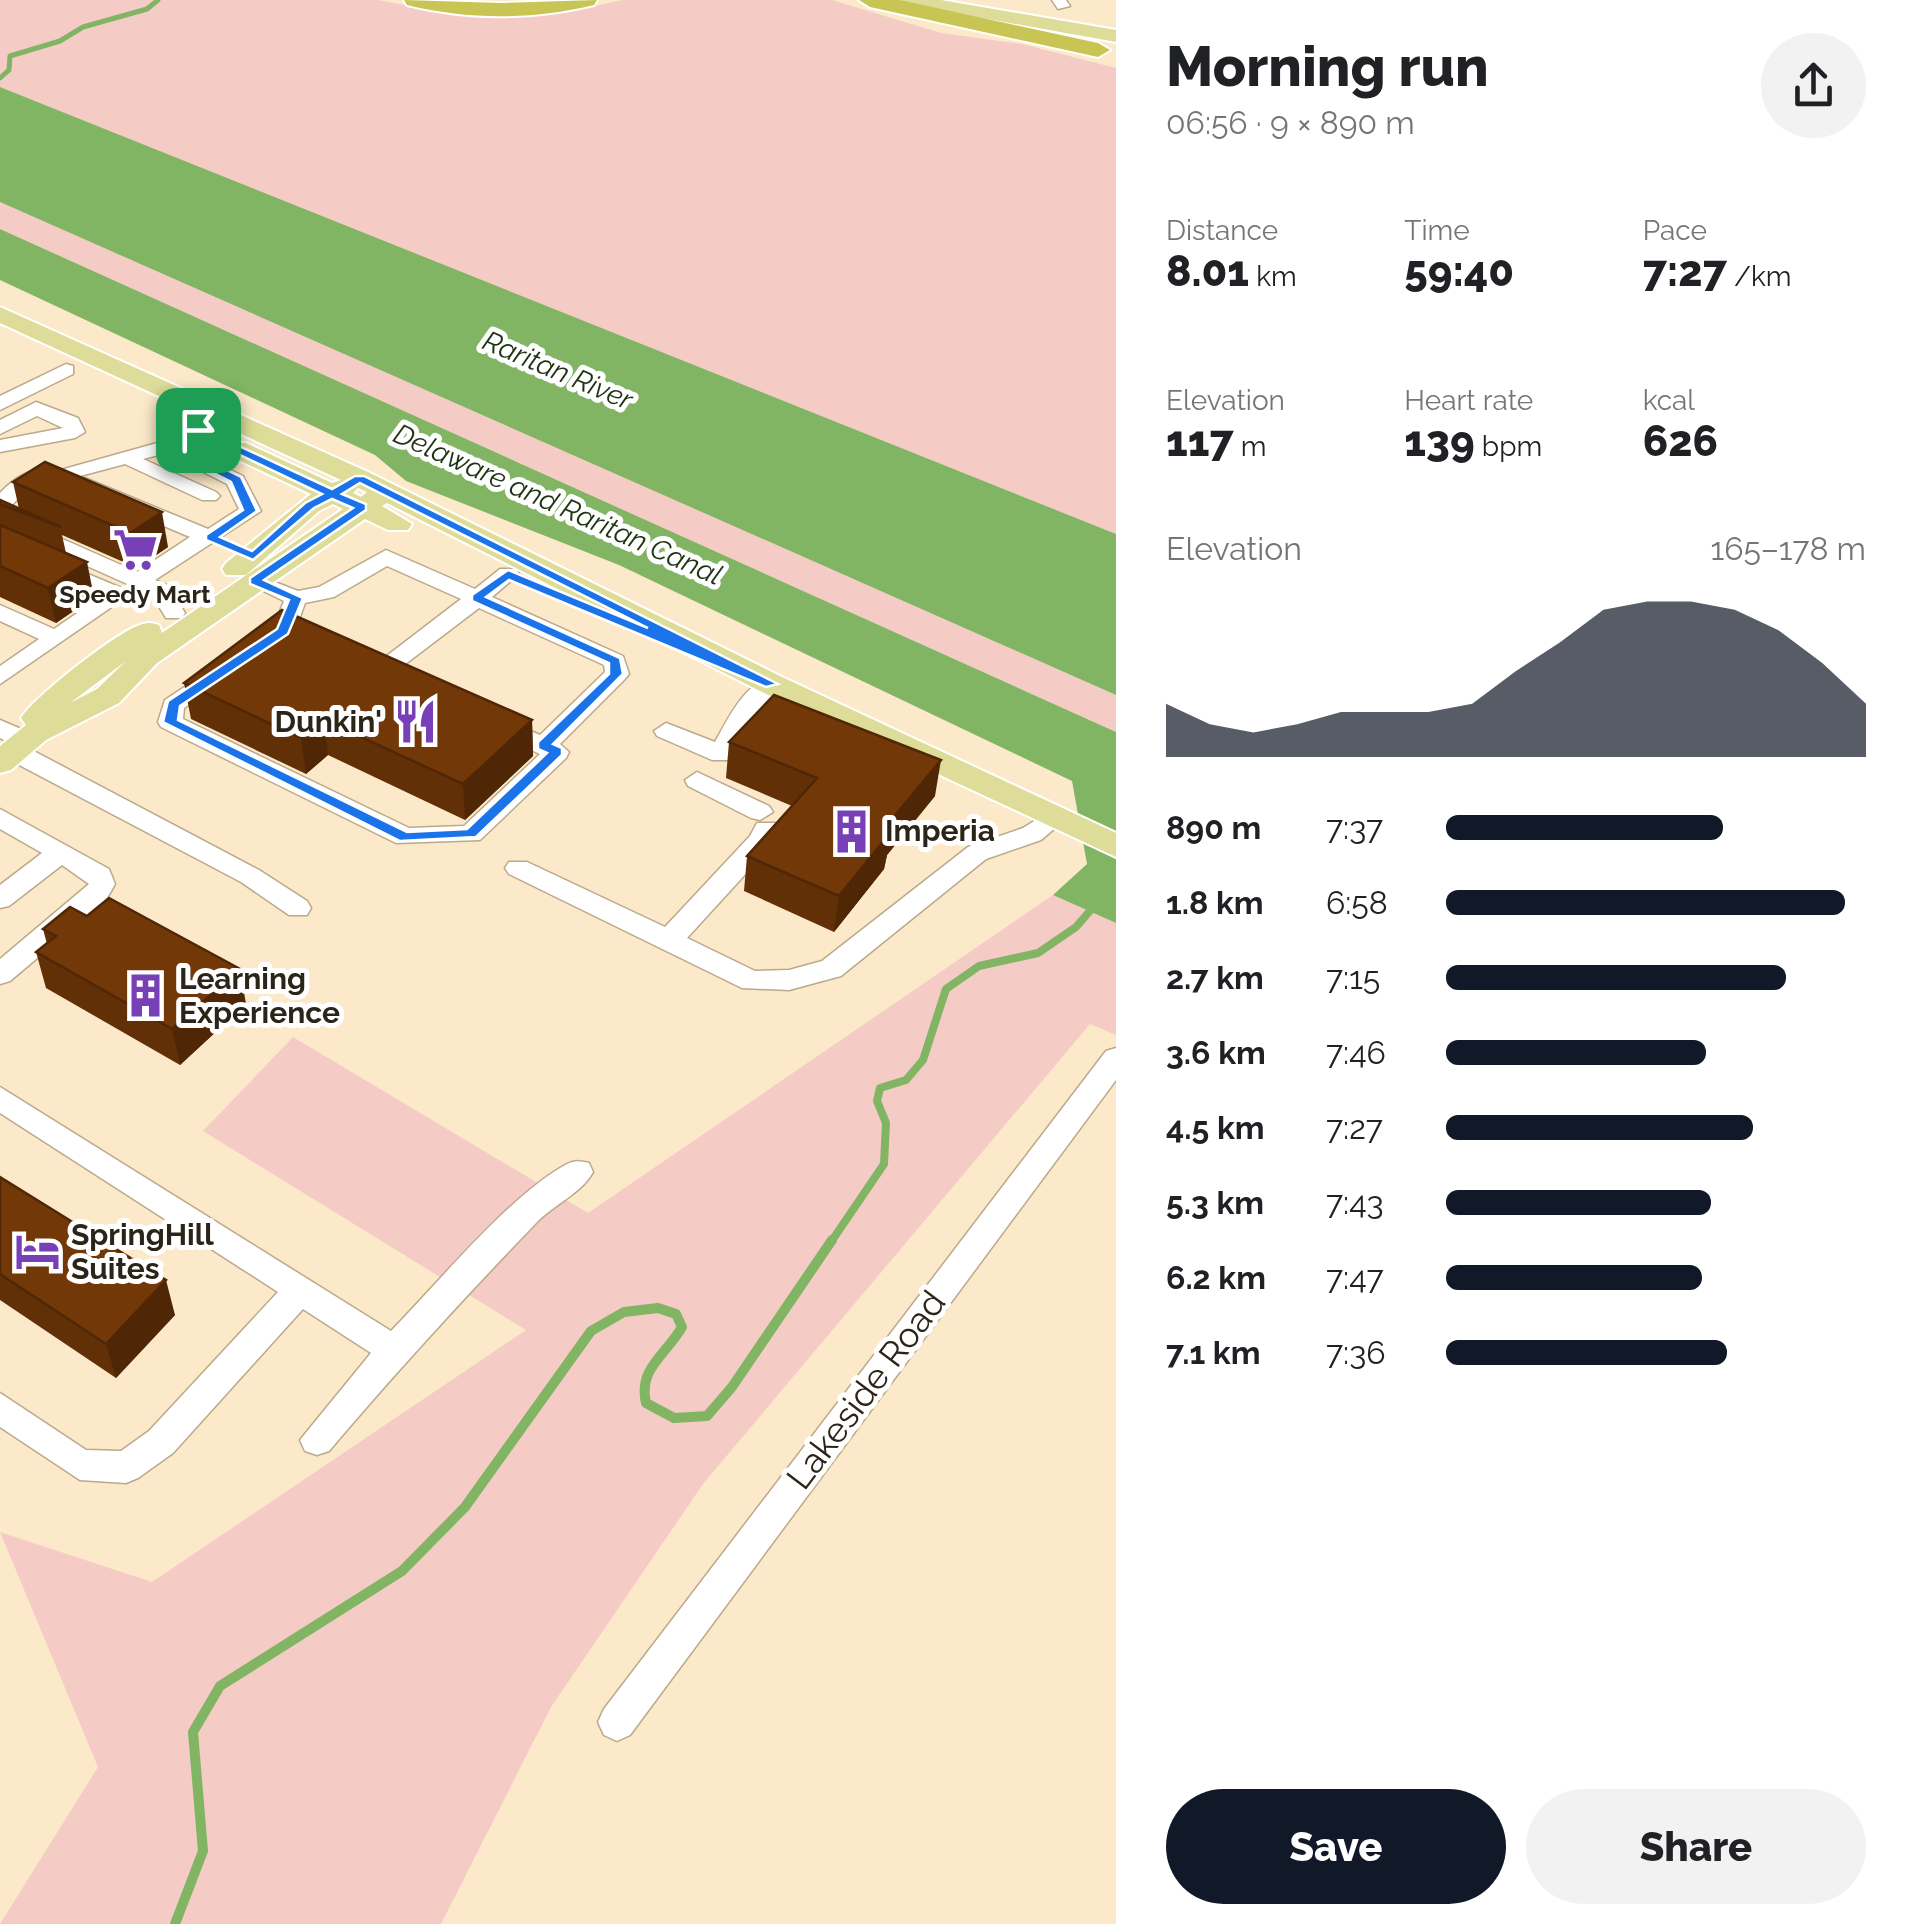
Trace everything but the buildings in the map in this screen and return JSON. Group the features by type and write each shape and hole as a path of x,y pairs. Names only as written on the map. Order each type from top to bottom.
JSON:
{"highway":[{"path":"415,0 506,11 586,0"},
{"path":"870,0 1109,45"}],"main road":[{"path":"910,0 976,6 1109,45"},
{"path":"0,314 369,492 565,578 771,684"},
{"path":"0,340 332,494"},
{"path":"15,743 68,689 174,613 254,569 369,492"},
{"path":"15,743 108,696 147,657 254,569 309,505 332,494 369,492 508,574 771,684 1116,846"}],"street":[{"path":"0,404 66,370"},
{"path":"0,384 21,394"},
{"path":"0,428 36,408 71,422 75,432 0,446"},
{"path":"174,613 161,591 4,520 2,503 14,488 41,476 158,451 198,430"},
{"path":"139,581 250,511 158,451"},
{"path":"220,490 266,462"},
{"path":"66,473 67,478 209,537 296,598 326,592 386,557 615,660 616,674 543,746"},
{"path":"0,544 118,595 0,678"},
{"path":"408,686 371,670 508,574"},
{"path":"296,598 275,637 316,646"},
{"path":"0,612 56,638"},
{"path":"236,663 173,704 170,722 405,837 471,834 557,752 470,714"},
{"path":"666,731 721,754 745,710 771,684"},
{"path":"15,743 298,908"},
{"path":"670,940 762,840 763,820 697,780"},
{"path":"518,868 752,981 789,980 831,969 976,853 1032,834 1055,816"},
{"path":"0,818 100,875 100,888 0,974"},
{"path":"0,899 61,852"},
{"name":"Lakeside Road","path":"618,1722 1116,1059"},
{"path":"0,1098 394,1350"},
{"path":"317,1440 394,1350 535,1204 578,1172"},
{"path":"0,1408 80,1465 126,1467 161,1442 300,1290"}],"shaded area":[{"path":"0,0 378,0 451,14 502,18 567,12 623,0 832,0 941,33 1022,44 1116,68 1116,534 0,87"},
{"path":"0,202 1116,695 1116,732 0,229"},
{"path":"1053,895 1116,923 1116,1035 1090,1024 703,1484 551,1707 441,1924 0,1924 98,1767 0,1532 152,1582 526,1330 203,1131 293,1037 588,1213"}],"water":[{"name":"Raritan River","path":"0,87 1116,534 1116,695 0,202"},
{"name":"Delaware and Raritan Canal","path":"0,229 1116,732 1116,923 1053,895 1087,864 1072,781 619,565 406,481 375,455 0,280"}],"waterway":[{"path":"0,78 9,70 10,56 60,41 83,27 147,9 158,0"},
{"path":"831,1242 884,1164 886,1123 877,1101 880,1088 906,1080 923,1060 946,989 979,966 1038,953 1076,927 1095,905"},
{"path":"175,1924 203,1851 193,1732 220,1686 402,1571 465,1507 591,1331 624,1312 658,1308 676,1314 682,1327 650,1371 646,1403 674,1418 707,1416 732,1387 832,1240"}],"place":[{"name":"Speedy Mart","path":"135,550"},
{"name":"Dunkin'","path":"415,722"},
{"name":"Imperia","path":"852,831"},
{"name":"Learning Experience","path":"146,996"},
{"name":"SpringHill Suites","path":"38,1252"}],"route":[{"path":"198,430 168,446 236,480 250,511 210,538 253,556 309,505 332,494 359,478 771,684 508,574 477,598 615,660 616,674 543,746 557,752 471,834 405,837 170,722 173,704 283,632 296,598 254,581 362,507 332,494 198,430"}]}
